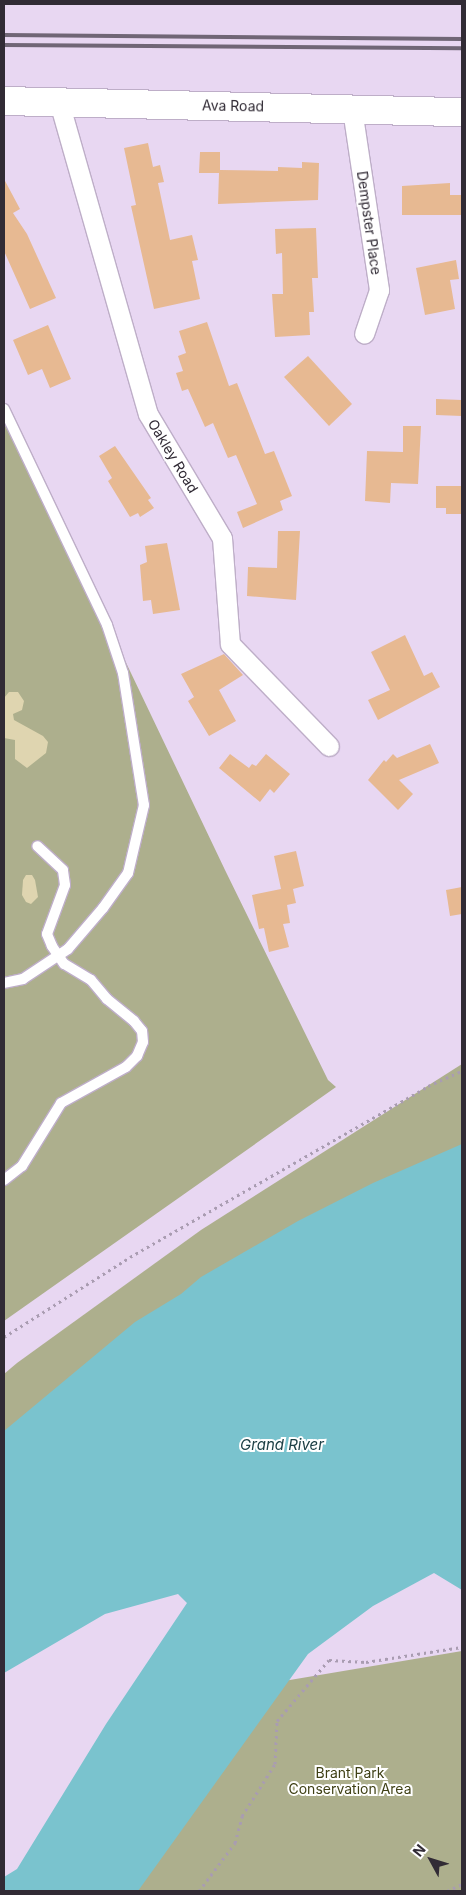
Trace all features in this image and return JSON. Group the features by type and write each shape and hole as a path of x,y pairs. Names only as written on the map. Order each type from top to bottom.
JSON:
{"street":[{"name":"Ava Road","path":"4,101 462,112"},
{"name":"Oakley Road","path":"60,102 148,414 222,538 230,644 329,746"},
{"name":"Dempster Place","path":"352,109 379,290 364,334"}],"lane":[{"path":"4,409 107,625 123,673 144,805 128,873 97,915 59,955 23,978 4,983"},
{"path":"4,1180 22,1166 61,1103 126,1066 137,1056 143,1042 142,1031 134,1020 107,999 91,980 64,964 47,934 65,885 62,870 37,846"}],"path":[{"path":"4,1337 138,1252 428,1086 462,1071"},
{"path":"199,1891 235,1843 242,1816 275,1764 277,1720 329,1660 366,1662 462,1647"},
{"path":"447,1891 462,1884"}],"green space":[{"path":"4,407 225,870 328,1080 336,1087 4,1321"},
{"path":"462,1064 462,1154 4,1435 4,1374 17,1363 201,1230"},
{"name":"Brant Park Conservation Area","path":"462,1651 462,1891 100,1891 272,1683"}],"sand":[{"path":"9,692 18,692 24,701 22,710 13,714 14,720 43,736 48,742 46,753 27,768 15,759 15,740 4,738 4,698"},
{"path":"26,875 32,875 35,880 38,897 31,904 26,902 22,895 23,880"}],"water":[{"name":"Grand River","path":"462,1144 462,1590 434,1573 373,1606 308,1654 138,1891 4,1891 4,1877 17,1869 106,1724 187,1603 178,1594 105,1614 4,1673 4,1431 135,1322 181,1294 201,1277 298,1221 373,1183"}],"building":[{"path":"148,143 153,167 160,165 164,182 158,183 170,240 192,235 198,260 192,261 200,299 154,309 131,206 136,205 124,148"},
{"path":"200,152 220,152 220,170 278,171 278,167 302,168 302,162 319,163 318,200 218,204 219,173 199,173"},
{"path":"4,179 20,209 13,213 27,234 56,298 30,309 4,251"},
{"path":"450,183 450,195 462,195 462,215 402,215 402,186"},
{"path":"316,228 318,278 312,278 314,312 309,312 310,335 275,337 272,294 283,294 282,253 276,254 275,229"},
{"path":"456,260 459,279 450,280 455,309 425,315 416,268"},
{"path":"207,322 229,386 237,383 265,454 274,451 292,496 280,501 283,510 243,528 237,512 257,504 236,455 228,458 213,423 205,427 188,389 182,391 176,373 183,371 178,356 186,353 179,331"},
{"path":"48,325 71,379 50,388 42,369 28,375 13,340"},
{"path":"308,356 352,404 329,426 284,377"},
{"path":"436,399 462,400 462,416 436,415"},
{"path":"403,426 421,426 418,484 391,483 390,503 365,501 367,451 403,452"},
{"path":"115,446 151,498 148,500 154,508 140,517 138,513 130,517 108,481 112,478 99,456"},
{"path":"436,486 462,486 462,514 446,514 446,508 436,508"},
{"path":"278,531 300,531 296,600 247,596 248,567 277,568"},
{"path":"167,543 180,610 153,614 151,600 143,601 140,565 147,562 145,546"},
{"path":"405,635 424,676 432,672 440,687 378,720 368,700 390,690 371,652"},
{"path":"224,654 243,675 219,690 236,721 209,736 188,701 194,697 181,674"},
{"path":"430,744 439,763 399,780 413,794 398,810 368,780 384,760 386,762 393,754 397,758"},
{"path":"230,754 249,768 252,764 256,766 266,754 290,774 274,793 270,789 260,802 219,768"},
{"path":"296,851 304,886 293,889 296,903 287,905 290,923 283,924 289,947 269,952 264,928 259,929 252,895 281,889 274,856"},
{"path":"462,887 462,914 450,916 446,890"}],"railway":[{"path":"4,35 462,39"},
{"path":"4,45 462,48"}]}
